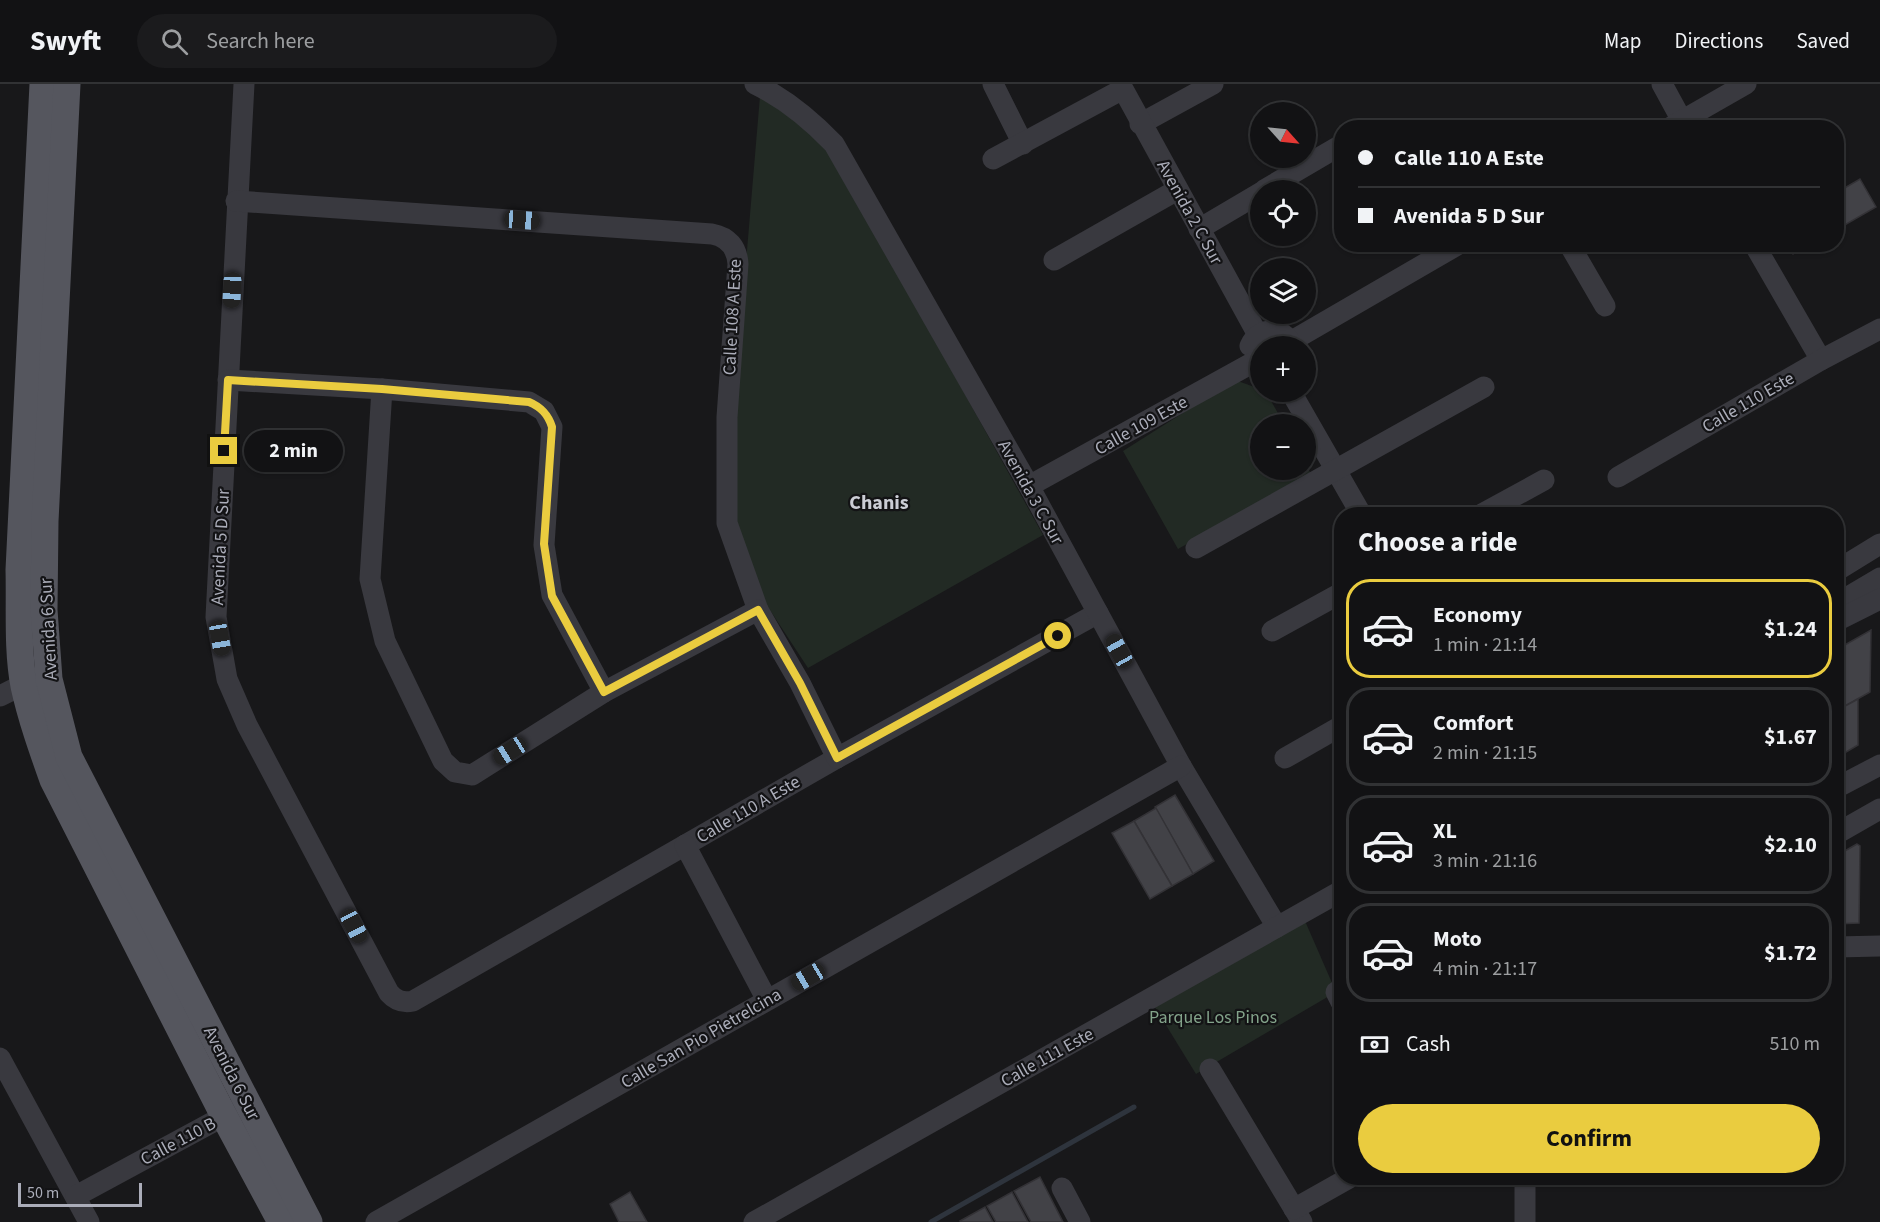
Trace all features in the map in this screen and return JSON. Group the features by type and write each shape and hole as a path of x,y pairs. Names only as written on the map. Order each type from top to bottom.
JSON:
{"main road":[{"name":"Avenida 6 Sur","path":"43,84 20,570 20,634 24,686 34,725 53,780 224,1116 281,1222"},
{"name":"Avenida 6 Sur","path":"68,84 45,521 44,610 24,686 69,756 309,1222"}],"street":[{"name":"Avenida 5 D Sur","path":"244,84 236,201 216,617 227,679 247,725 389,993 400,1001"},
{"name":"Avenida 3 C Sur","path":"755,84 776,94 809,118 834,144 1029,486 1181,766 1277,927"},
{"path":"993,84 1023,144 993,159"},
{"path":"1140,124 1213,84"},
{"path":"1662,84 1677,120"},
{"path":"1687,120 1746,84"},
{"name":"Avenida 2 C Sur","path":"1023,144 1123,89 1140,124 1258,334"},
{"path":"1281,180 1334,149"},
{"path":"1054,260 1177,190"},
{"path":"1199,229 1250,199"},
{"name":"Calle 108 A Este","path":"236,201 712,234 728,240 738,255 738,264 727,417 727,524 758,610 800,683 837,758"},
{"path":"1304,336 1446,252"},
{"path":"1574,252 1605,306"},
{"path":"1759,252 1821,360"},
{"name":"Calle 110 Este","path":"1618,477 1821,360 1880,329"},
{"path":"1258,334 1272,330 1283,336"},
{"name":"Calle 109 Este","path":"1029,486 1250,370"},
{"path":"228,380 382,389 529,402 537,405 549,418 552,427 544,544 552,596 604,692"},
{"path":"1196,548 1484,387"},
{"path":"382,389 370,579 385,641 443,761 455,772 472,775 604,692 758,610"},
{"path":"1297,402 1357,507"},
{"path":"1495,507 1544,480"},
{"path":"1844,567 1880,544"},
{"path":"1844,569 1874,589"},
{"path":"1844,601 1874,589"},
{"path":"1844,614 1874,589"},
{"path":"1272,631 1334,597"},
{"name":"Calle 110 A Este","path":"400,1001 413,1001 837,758 1098,613"},
{"path":"1285,758 1334,730"},
{"path":"1844,784 1880,765"},
{"name":"Calle San Pio Pietrelcina","path":"376,1222 1181,766"},
{"path":"1844,829 1880,809"},
{"path":"686,845 767,1000"},
{"name":"Calle 111 Este","path":"754,1222 1334,895"},
{"path":"1844,947 1880,946"},
{"path":"0,1058 89,1222"},
{"path":"1210,1069 1298,1215 1339,1185"},
{"name":"Calle 110 B","path":"76,1196 248,1103"},
{"path":"1525,1185 1525,1222"},
{"path":"1062,1188 1080,1222"}],"green space":[{"path":"760,96 793,117 828,147 1043,535 808,668 764,601 734,524 734,405"},
{"path":"1235,380 1250,385 1250,402 1272,402 1278,414 1250,414 1250,480 1300,480 1178,549 1123,451"},
{"name":"Parque Los Pinos","path":"1305,921 1334,987 1334,993 1196,1074 1153,1004"}],"building":[{"path":"1860,179 1876,207 1844,225 1844,188"},
{"path":"1871,630 1870,692 1844,707 1844,645"},
{"path":"1858,699 1858,745 1844,753 1844,707"},
{"path":"1175,795 1214,861 1193,874 1155,807"},
{"path":"1156,808 1193,874 1172,886 1134,821"},
{"path":"1134,821 1172,886 1150,899 1112,833"},
{"path":"1857,844 1860,846 1859,923 1844,924 1844,851"},
{"path":"1040,1177 1063,1222 1031,1222 1014,1191"},
{"path":"630,1192 647,1222 619,1222 610,1204"},
{"path":"1012,1192 1028,1222 996,1222 987,1206"},
{"path":"985,1207 993,1222 960,1221"}],"waterway":[{"path":"931,1222 1134,1107"}],"district":[{"name":"Chanis","path":"879,502"}],"route":[{"path":"224,451 228,380 382,389 529,402 537,405 549,418 552,427 544,544 552,596 604,692 758,610 800,683 837,758 1058,636"}]}
